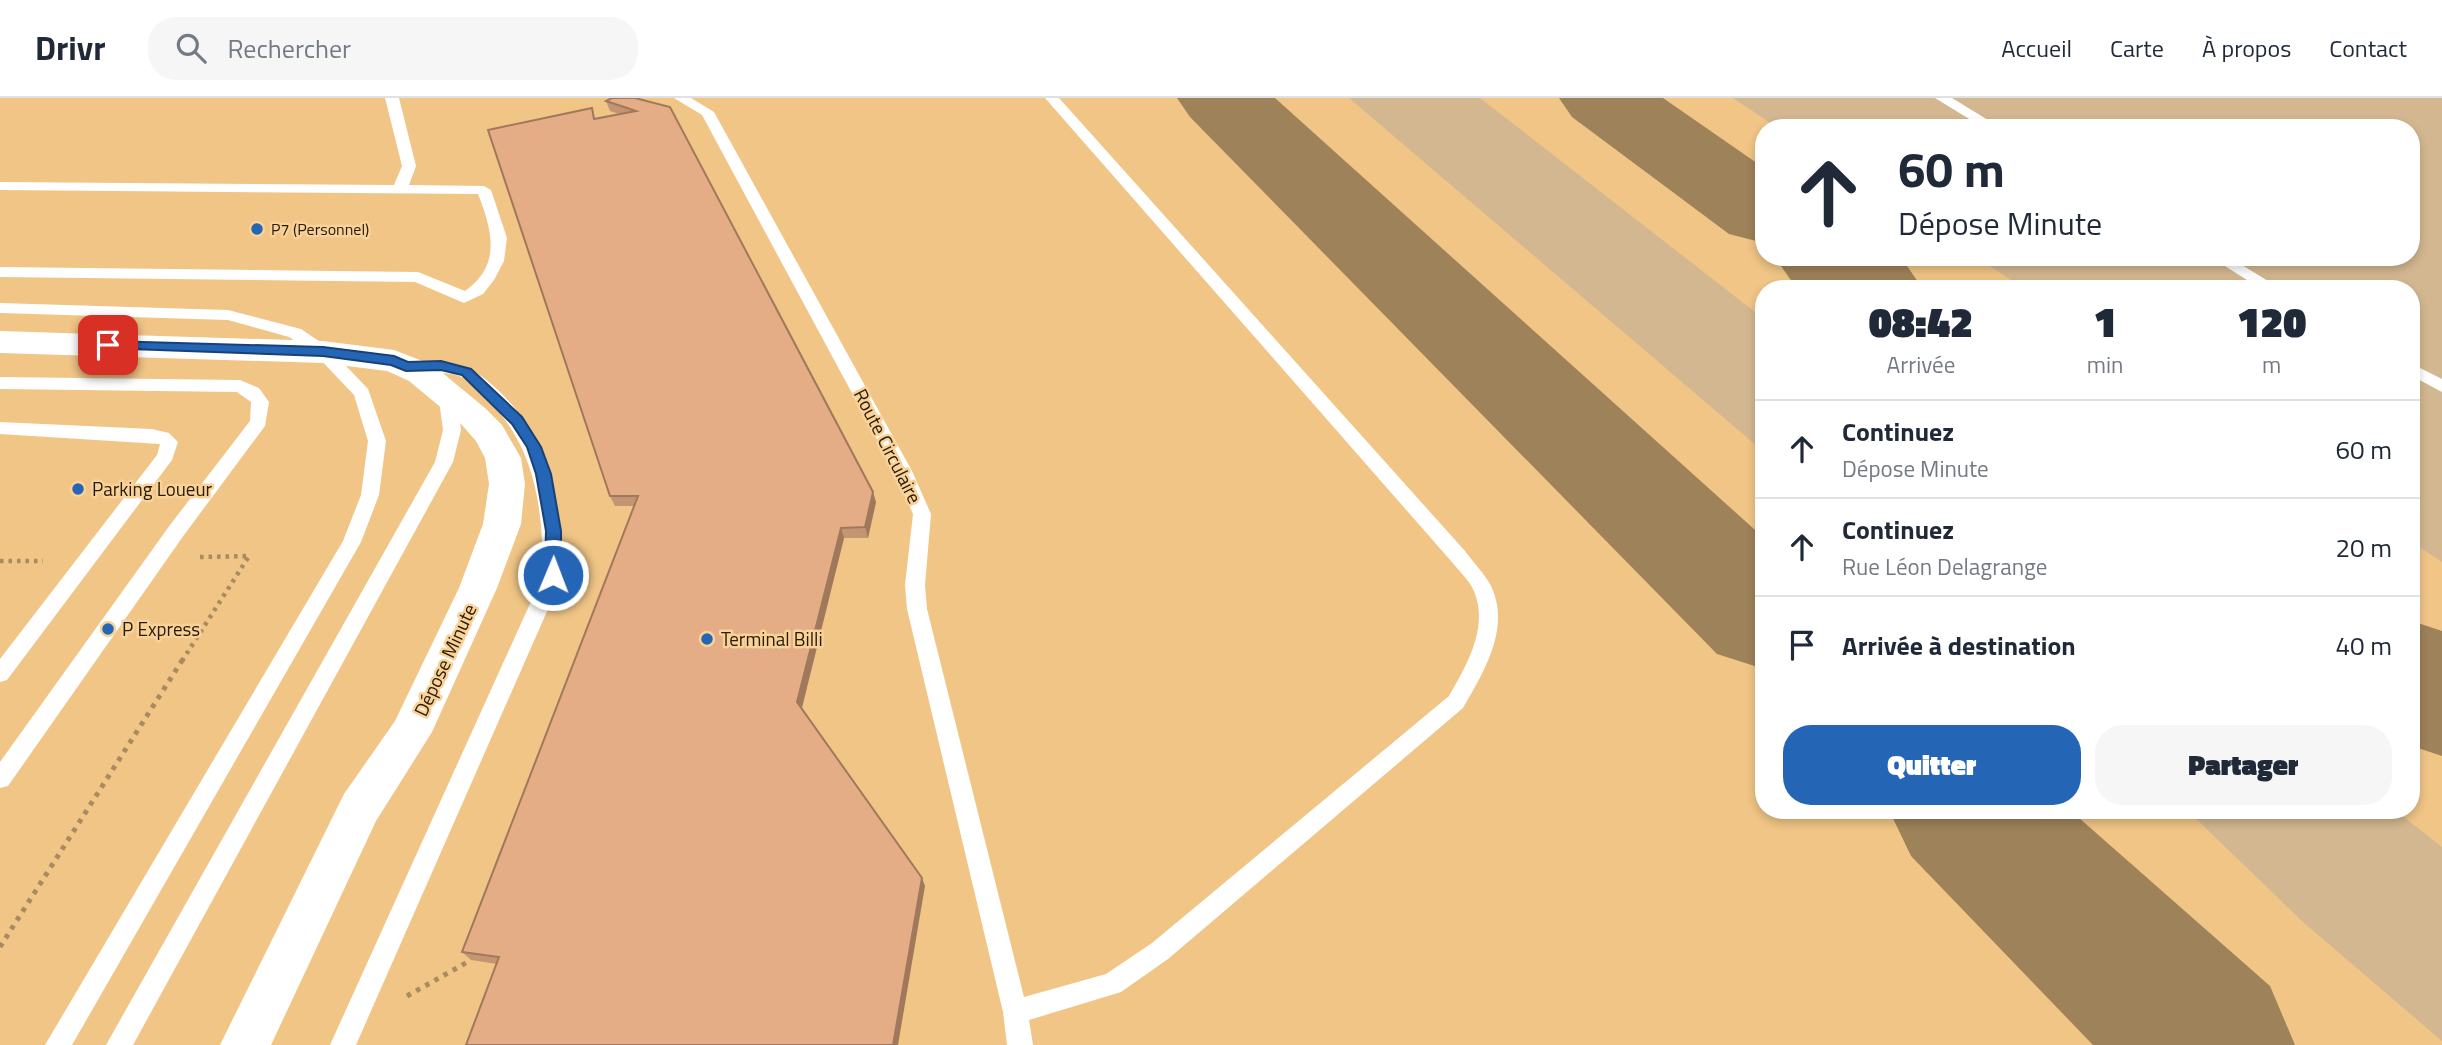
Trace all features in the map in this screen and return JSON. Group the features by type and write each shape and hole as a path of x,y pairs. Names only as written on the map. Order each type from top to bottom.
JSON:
{"street":[{"name":"Dépose Minute","path":"0,342 323,352 394,361 421,373 447,393 490,434 503,458 507,484 502,524 478,589 411,732 360,808 245,1045"}],"lane":[{"path":"393,98 409,166 400,189"},
{"path":"1015,1013 1112,984 1160,951 1455,702 1476,669 1490,633 1483,590 1458,556 1052,98"},
{"path":"1942,98 1978,119"},
{"name":"Route Circulaire","path":"696,100 707,112 903,471 922,514 915,585 917,609 1015,1013 1020,1045"},
{"path":"0,186 484,190 500,244 491,272 477,293 464,298 418,277 0,272"},
{"path":"2233,266 2258,280"},
{"path":"0,308 228,315 295,333 323,352 362,393 370,411 377,442 376,467 352,542 58,1045"},
{"path":"343,1045 553,575 554,531 543,474 534,447 517,421 467,372 441,366 406,367"},
{"path":"2420,374 2442,386"},
{"path":"0,383 240,386 253,392 260,402 259,422 0,779"},
{"path":"119,1045 444,462 452,430 447,393"},
{"path":"0,428 163,437 169,442 166,456 0,674"}],"path":[{"path":"0,947 249,556 156,561"},
{"path":"0,561 86,560"},
{"path":"400,1000 471,960"}],"shaded area":[{"path":"0,98 2442,98 2442,1045 0,1045"},
{"path":"1349,98 1480,98 1755,312 1755,444"},
{"path":"1733,98 2442,98 2442,562 2420,547 2420,280 2011,280 1990,266 2420,266 2420,119 1764,119"},
{"path":"2196,819 2406,819 2442,847 2442,1041 2303,922"}],"building":[{"name":"Terminal Billi","path":"612,98 635,98 670,107 873,492 865,527 841,528 797,702 922,878 893,1045 466,1045 499,957 462,952 638,496 610,496 488,130 592,108 594,119 636,111 606,101"}],"taxiway":[{"path":"1222,98 1755,608"},
{"path":"1604,98 1755,207"},
{"path":"1838,266 1858,280"},
{"path":"2420,683 2442,699"},
{"path":"1973,819 2210,1045"}],"place":[{"name":"P7 (Personnel)","path":"257,229"},
{"name":"Parking Loueur","path":"78,489"},
{"name":"P Express","path":"108,629"},
{"name":"Terminal Billi","path":"707,639"}],"route":[{"path":"108,345 323,352 394,361 406,367 441,366 467,372 517,421 534,447 543,474 554,531 553,575"}]}
